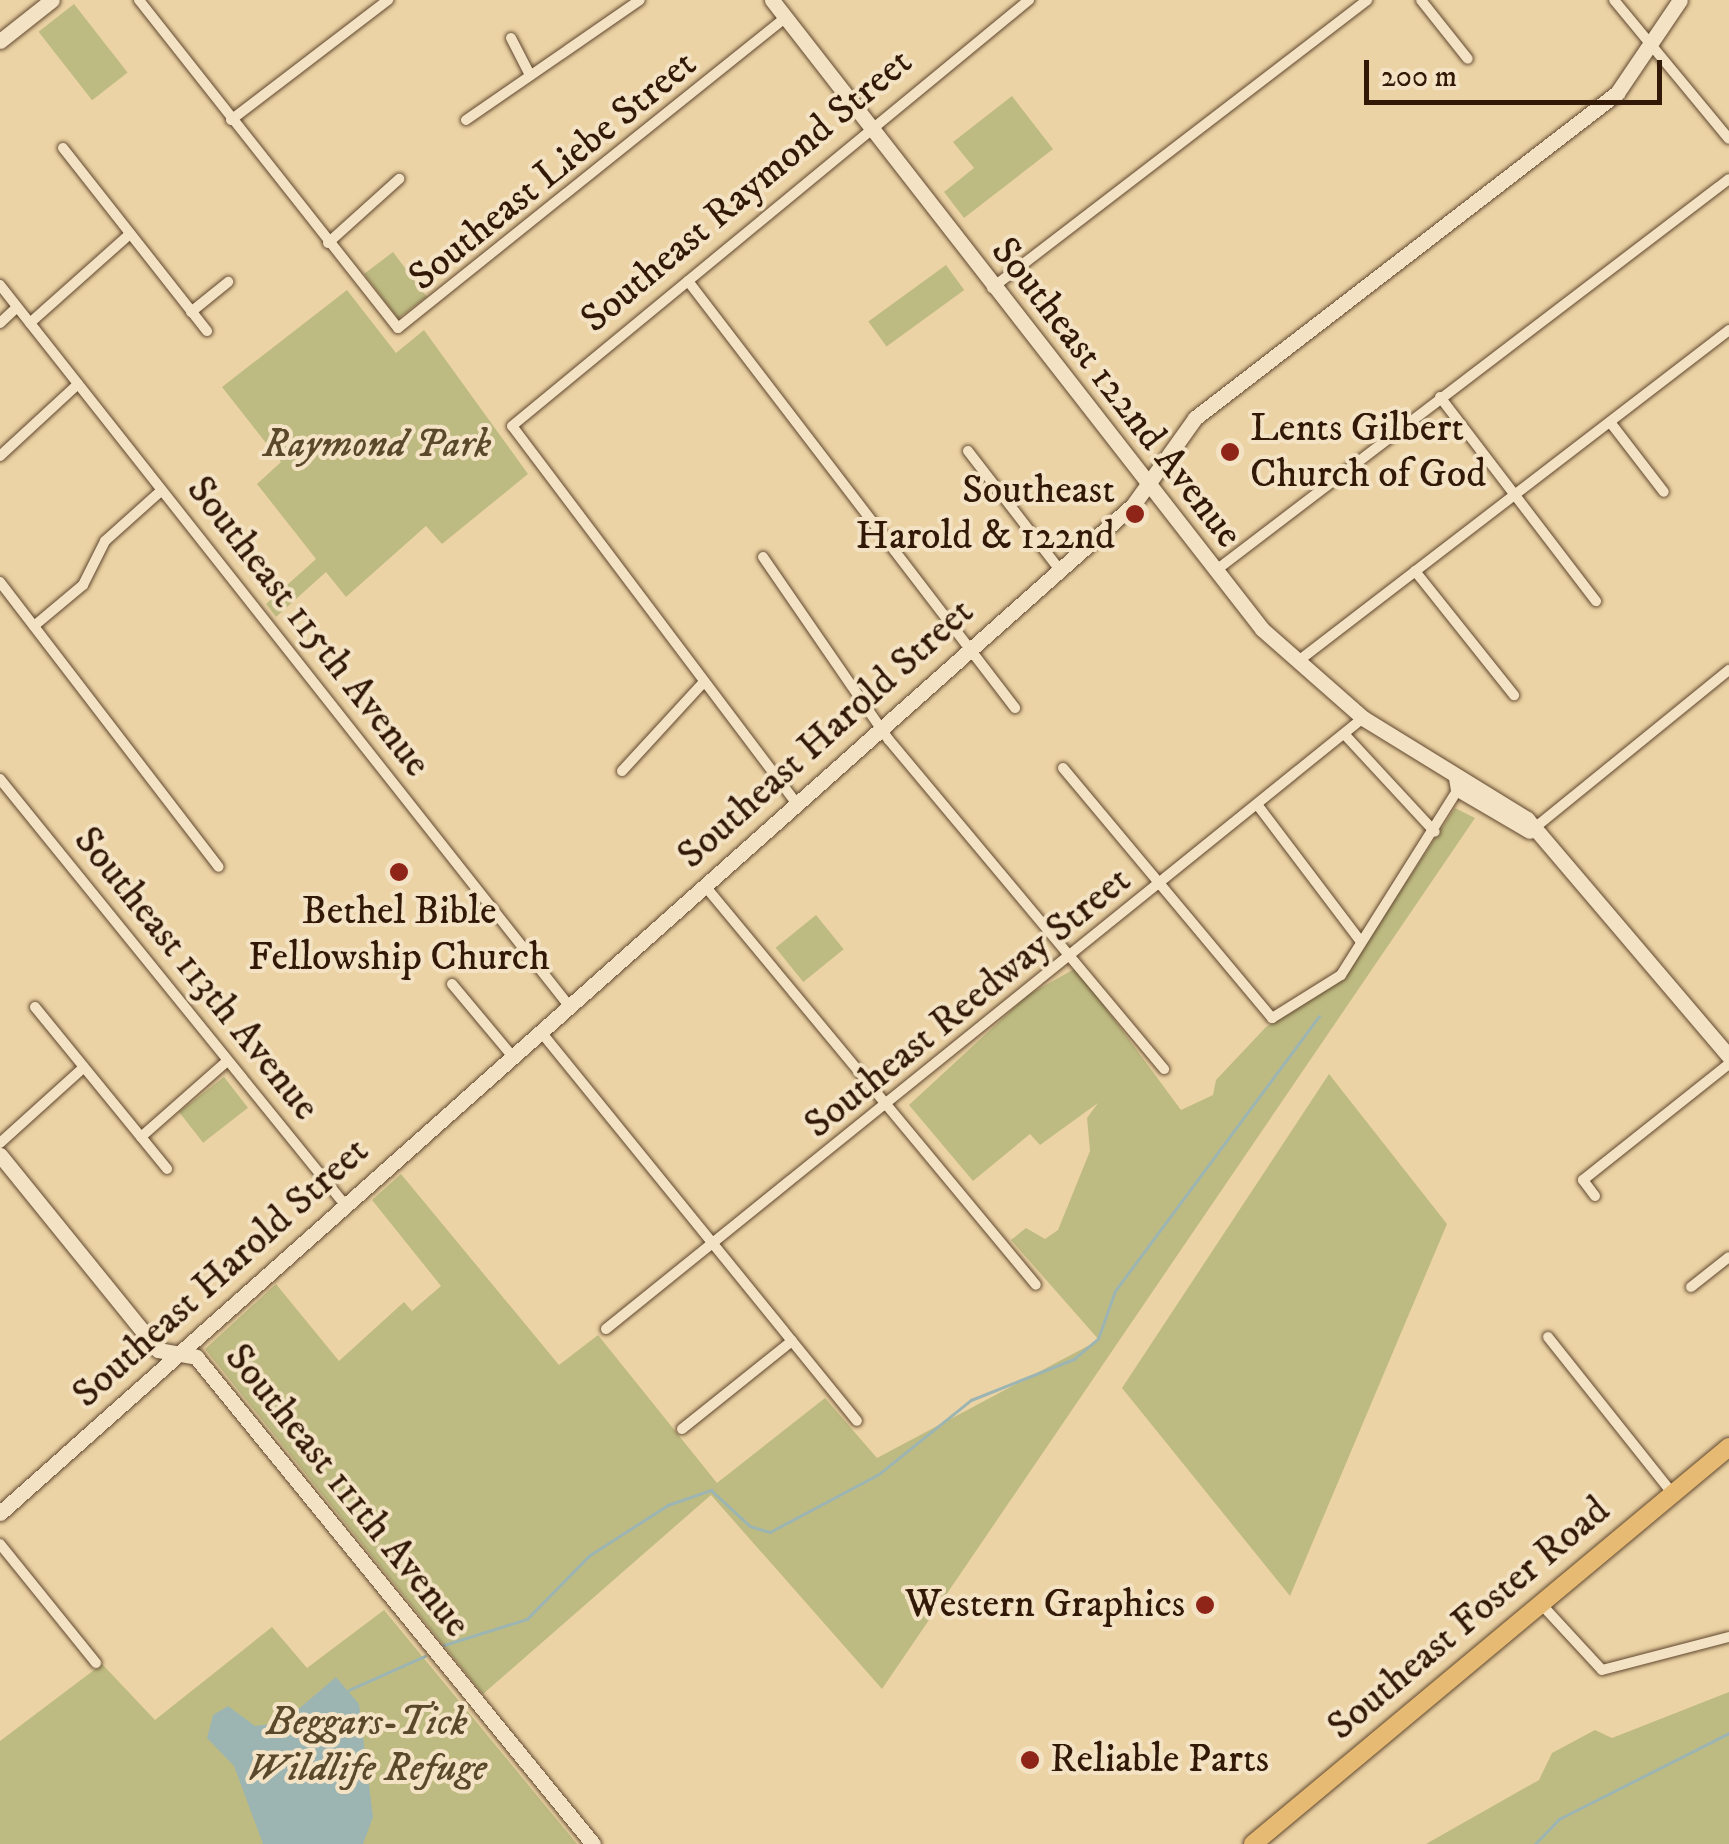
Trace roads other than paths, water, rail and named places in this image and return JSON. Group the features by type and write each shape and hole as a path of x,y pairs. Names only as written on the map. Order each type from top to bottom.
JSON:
{"main road":[{"name":"Southeast Foster Road","path":"1253,1844 1729,1447"}],"street":[{"path":"0,40 52,0"},
{"path":"139,0 328,243 399,179"},
{"path":"231,120 388,0"},
{"path":"466,120 640,0"},
{"name":"Southeast Raymond Street","path":"702,684 510,433 688,280 1029,0"},
{"path":"992,288 1367,0"},
{"path":"1422,0 1468,59"},
{"path":"1614,0 1729,139"},
{"name":"Southeast Harold Street","path":"0,1513 1060,570 1145,487 1194,418 1602,105 1680,0"},
{"name":"Southeast 122nd Avenue","path":"775,1 1145,487 1296,663 1363,718 1457,783 1498,797 1727,1048"},
{"name":"Southeast Liebe Street","path":"328,243 403,328 786,18"},
{"path":"511,38 530,75"},
{"path":"62,148 207,331"},
{"path":"1214,572 1729,178"},
{"path":"30,323 130,234"},
{"path":"688,280 1015,708"},
{"path":"191,312 228,282"},
{"name":"Southeast 115th Avenue","path":"0,285 570,1006"},
{"path":"0,322 18,307"},
{"path":"1296,663 1729,330"},
{"path":"0,456 78,384"},
{"path":"1440,397 1596,601"},
{"path":"1610,422 1664,492"},
{"path":"968,451 1060,570"},
{"path":"34,626 82,586 105,541 162,490"},
{"path":"763,557 883,728 1164,1069"},
{"path":"1415,571 1514,696"},
{"path":"0,582 219,866"},
{"path":"1530,832 1729,670"},
{"path":"622,771 702,684 797,804"},
{"name":"Southeast Reedway Street","path":"606,1330 1162,886 1347,736 1363,718"},
{"path":"1347,736 1435,832"},
{"path":"1063,768 1266,1017 1290,1012 1341,975 1435,832 1457,783"},
{"name":"Southeast 113th Avenue","path":"0,780 346,1206"},
{"path":"1258,808 1361,942"},
{"path":"705,886 1036,1284"},
{"path":"452,984 513,1057"},
{"path":"35,1007 167,1169"},
{"path":"540,1032 858,1421"},
{"path":"141,1137 226,1062"},
{"path":"1595,1196 1583,1180 1729,1064"},
{"path":"0,1143 84,1067"},
{"name":"Southeast 111th Avenue","path":"0,1155 158,1350 196,1357 593,1844"},
{"path":"1692,1287 1729,1256"},
{"path":"1548,1337 1673,1494"},
{"path":"682,1428 792,1340"},
{"path":"0,1544 96,1664"},
{"path":"1542,1606 1602,1670 1729,1637"}],"water":[{"path":"336,1677 359,1704 373,1817 363,1844 263,1844 234,1766 207,1738 213,1715 228,1706 255,1726 282,1723"}],"waterway":[{"path":"444,1645 527,1619 590,1555 668,1505 711,1490 750,1526 770,1532 879,1474 971,1400 1074,1359 1098,1339 1115,1291 1319,1016"},
{"path":"349,1690 425,1656"},
{"path":"1535,1844 1559,1819 1729,1733"}],"place":[{"name":"Lents Gilbert Church of God","path":"1230,452"},
{"name":"Southeast Harold & 122nd","path":"1135,514"},
{"name":"Bethel Bible Fellowship Church","path":"399,872"},
{"name":"Western Graphics","path":"1205,1605"},
{"name":"Reliable Parts","path":"1030,1760"}],"park label":[{"name":"Raymond Park","path":"377,445"},
{"name":"Beggars-Tick Wildlife Refuge","path":"367,1746"}]}
